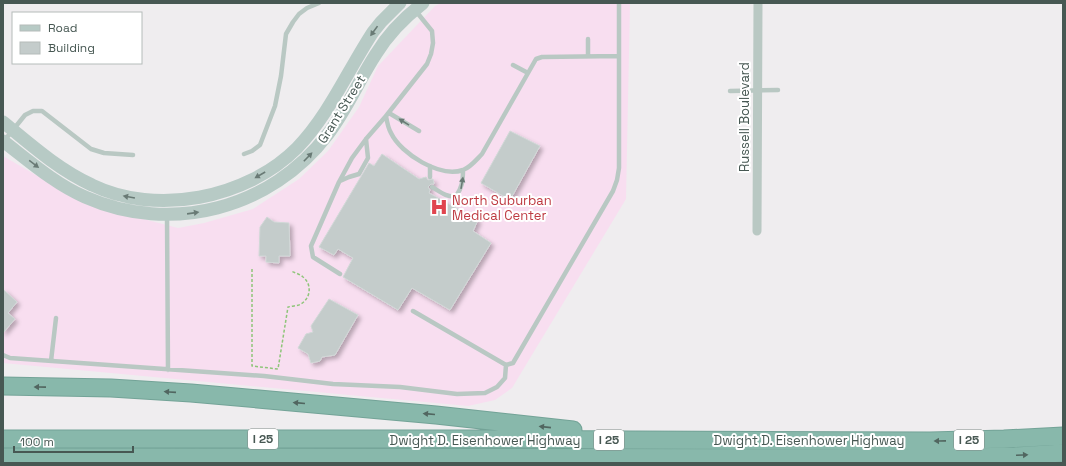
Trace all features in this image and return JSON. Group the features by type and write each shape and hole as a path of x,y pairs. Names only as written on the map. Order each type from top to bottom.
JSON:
{"highway":[{"path":"3,386 104,388 191,393 695,440"},
{"name":"Dwight D. Eisenhower Highway","path":"3,439 930,441 1063,436"},
{"path":"3,449 422,448 473,445 523,439"},
{"path":"3,457 924,458 1063,453"},
{"path":"1043,463 1063,462"}],"street":[{"name":"Grant Street","path":"8,126 79,179 92,186 120,195 167,201 204,197 234,188 261,174 287,157 297,148 322,116 373,32 400,3"},
{"name":"Russell Boulevard","path":"757,231 758,3"},
{"name":"Grant Street","path":"3,141 55,180 83,196 111,207 132,212 167,215 206,211 249,197 272,185 303,162 329,133 377,52 393,30 415,5"}],"lane":[{"path":"244,154 252,151 260,145 275,106 281,76 286,34 299,14 318,3"},
{"path":"413,311 506,365 513,363 613,191 617,180 619,168 619,3"},
{"path":"340,274 313,257 311,246 339,182 352,158 426,64 431,54 433,43 432,30 415,5"},
{"path":"588,39 588,56"},
{"path":"388,114 388,125 391,134 400,147 430,166 444,171 462,170 470,167 482,154 536,59 542,57 619,56"},
{"path":"513,65 528,73"},
{"path":"730,91 778,90"},
{"path":"3,141 8,126 33,111 42,111 92,149 104,154 133,155"},
{"path":"388,114 419,131"},
{"path":"339,182 349,176 358,174 368,158 366,139"},
{"path":"430,166 430,177"},
{"path":"432,187 446,195 452,197 456,196 463,181 462,170"},
{"path":"167,201 168,370"},
{"path":"51,361 56,318"},
{"path":"3,355 10,358 264,376 334,384 400,387 441,393 472,394 485,393 498,387 505,378 506,365"}],"path":[{"path":"252,269 252,366 278,369 288,307 301,304 307,299 310,291 308,283 302,276 291,271"}],"shaded area":[{"name":"North Suburban Medical Center","path":"441,3 630,3 626,199 512,388 495,400 468,406 3,363 3,156 86,204 178,228 204,223 253,209 299,179 328,151 359,107 378,66 435,6"}],"building":[{"path":"510,131 540,146 510,200 481,183"},
{"path":"382,154 419,179 426,177 428,180 433,179 434,184 431,184 428,187 430,190 429,193 478,220 473,231 491,243 450,310 412,288 398,310 343,277 353,258 338,249 334,255 319,247 369,163 374,166"},
{"path":"267,217 274,222 289,223 290,256 279,256 279,263 266,262 266,256 259,256 260,227"},
{"path":"3,289 17,302 8,313 15,319 3,333"},
{"path":"329,299 358,315 335,355 322,357 320,361 311,363 308,354 298,348 306,334 313,332 311,326"}],"place":[{"name":"North Suburban Medical Center","path":"439,207"}]}
